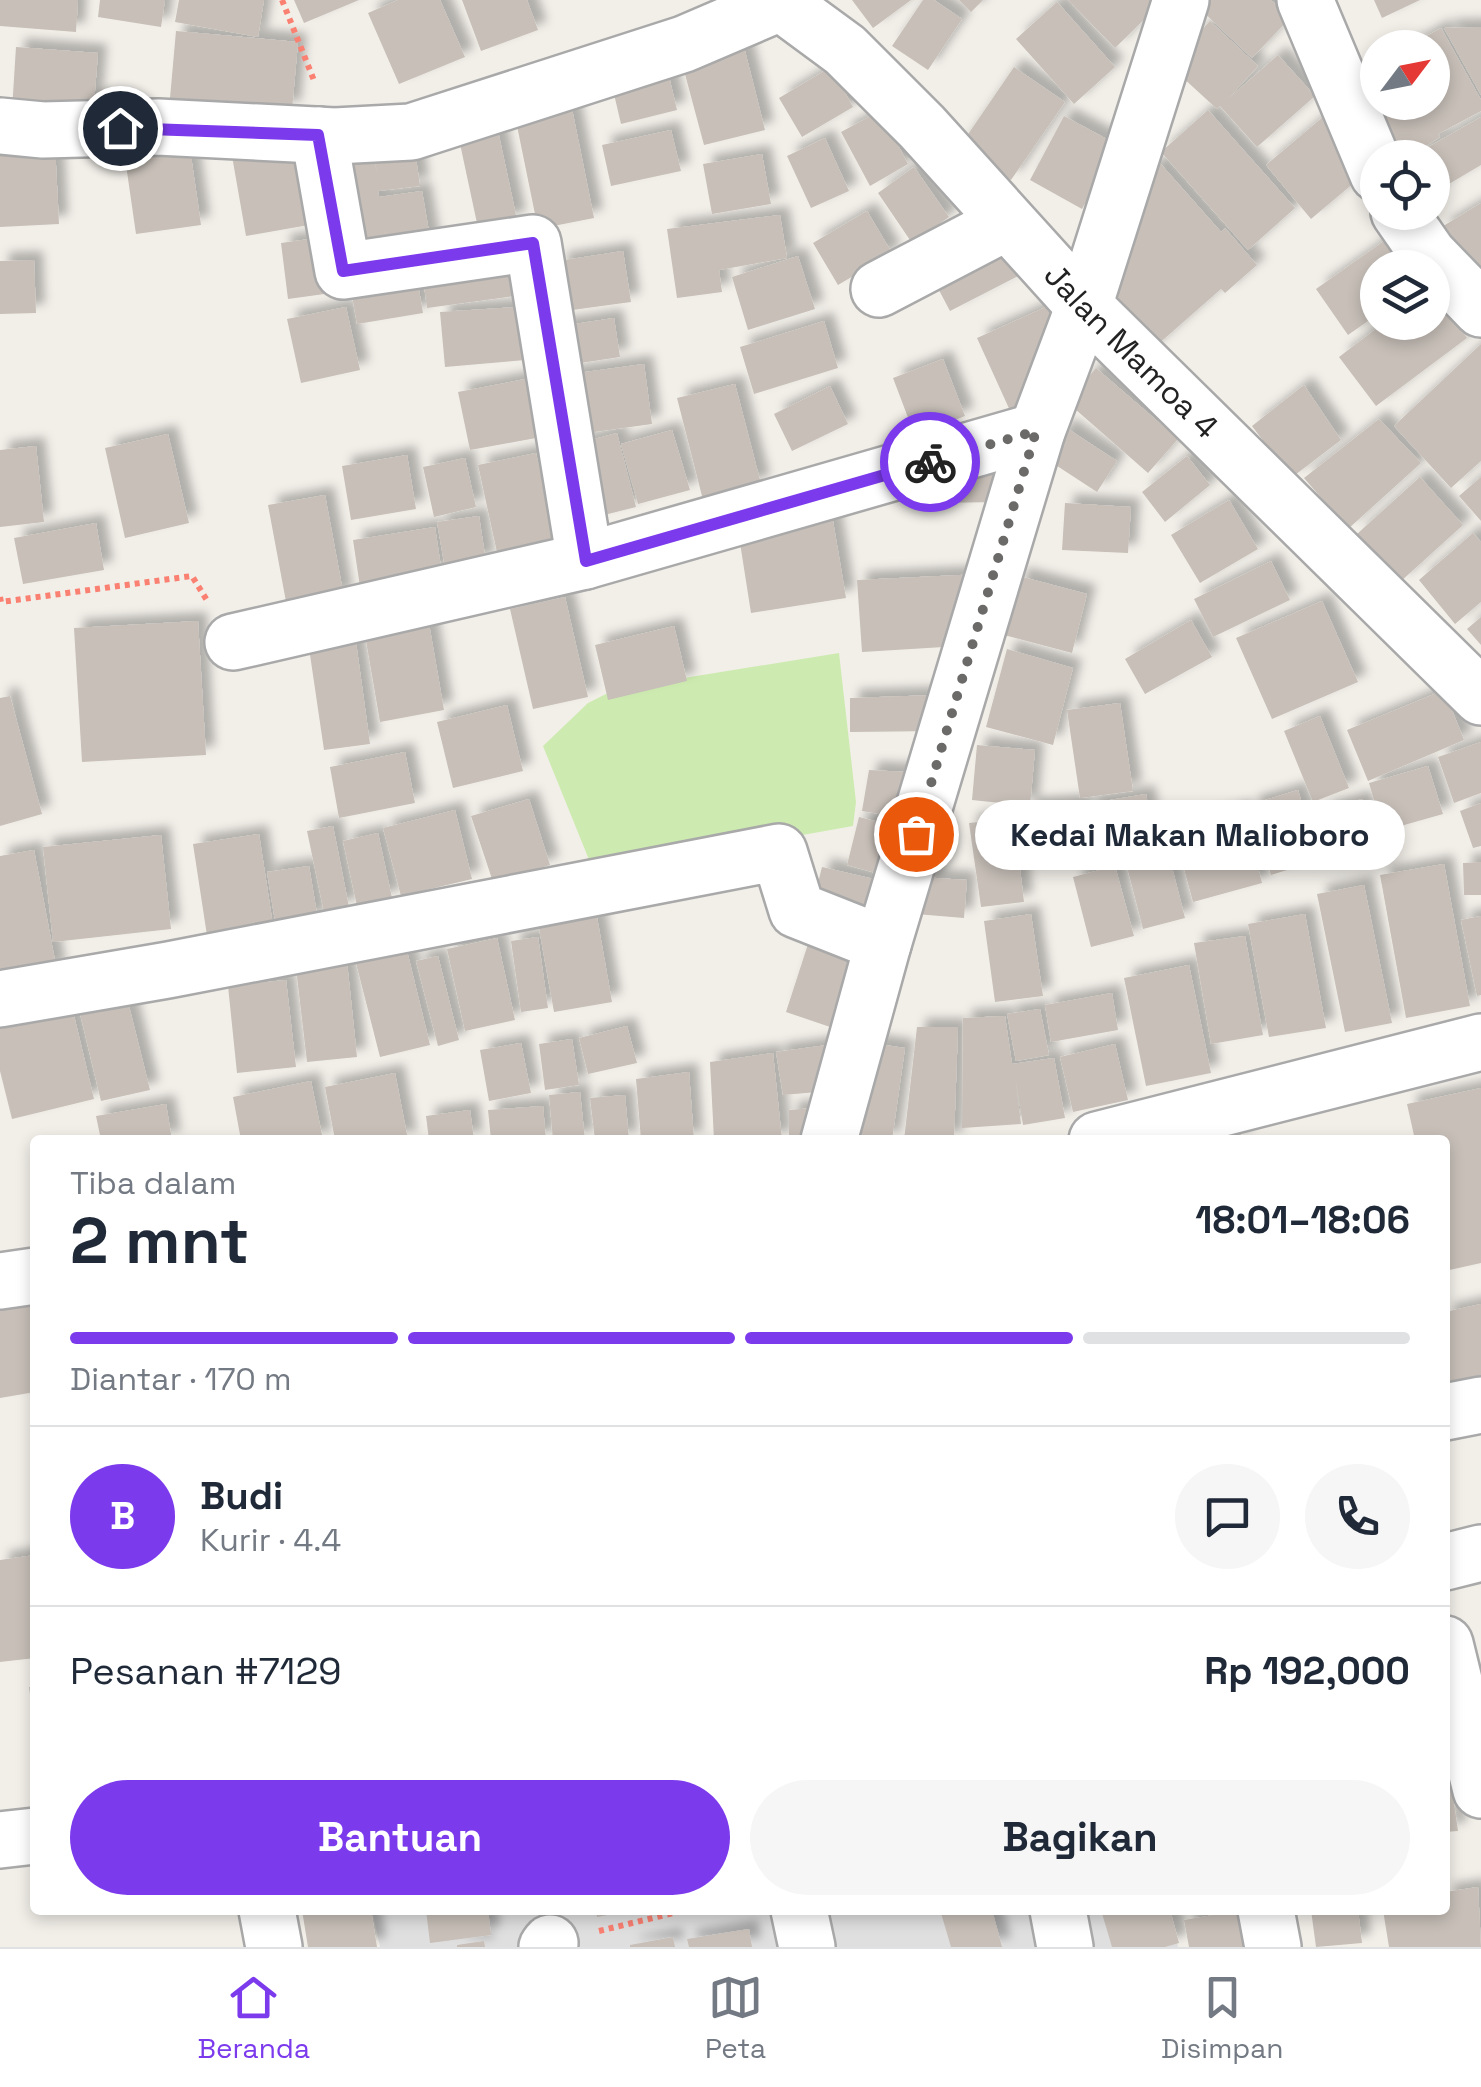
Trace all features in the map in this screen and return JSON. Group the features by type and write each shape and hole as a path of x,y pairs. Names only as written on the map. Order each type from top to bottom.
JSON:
{"street":[{"path":"831,1135 883,944 1036,431 1084,306 1180,0"},
{"path":"1306,0 1364,140"},
{"name":"Jalan Mamoa 4","path":"0,126 43,130 158,127 327,136 411,132 684,44 782,2 845,50 922,127 1084,306 1481,698"},
{"path":"327,136 343,271 533,243 586,561"},
{"path":"879,289 1007,222"},
{"path":"1411,230 1481,310"},
{"path":"233,642 586,561 1036,431"},
{"path":"0,999 779,852 797,910 883,944"},
{"path":"1152,1134 1481,1042"},
{"path":"0,1281 30,1277"},
{"path":"1450,1411 1481,1405"},
{"path":"1450,1561 1481,1553"},
{"path":"1450,1664 1481,1790"},
{"path":"0,1840 30,1837"},
{"path":"268,1915 274,1947"},
{"path":"801,1915 807,1947"},
{"path":"1059,1915 1065,1947"},
{"path":"1267,1915 1273,1947"}],"path":[{"path":"282,0 327,136"},
{"path":"0,596 1,602 192,576 233,642"},
{"path":"549,1945 666,1915"}],"shaded area":[{"path":"373,1915 1171,1915 1178,1947 380,1947"}],"green space":[{"path":"839,653 856,802 853,826 594,872 543,746 588,703 616,689"}],"building":[{"path":"0,0 78,0 76,32 0,26"},
{"path":"100,0 165,0 161,27 98,17"},
{"path":"179,0 264,0 258,37 175,22"},
{"path":"294,0 359,0 304,23"},
{"path":"398,0 440,0 465,57 399,84 368,13"},
{"path":"462,0 527,0 538,30 481,51"},
{"path":"852,0 911,0 873,28"},
{"path":"923,0 934,0 962,19 928,70 892,46"},
{"path":"959,0 983,0 971,12"},
{"path":"1068,0 1154,0 1159,5 1115,48"},
{"path":"1207,0 1271,0 1290,18 1252,58 1199,8"},
{"path":"1374,0 1420,0 1382,18"},
{"path":"1057,2 1115,67 1074,104 1016,39"},
{"path":"1210,21 1258,66 1229,98 1278,55 1315,96 1257,147 1220,106 1217,109 1169,65"},
{"path":"1481,27 1481,95 1450,39 1450,30 1444,28"},
{"path":"176,31 298,42 292,110 170,98"},
{"path":"1450,44 1481,100 1481,111 1438,134 1440,137 1435,140 1382,140 1370,120 1450,120"},
{"path":"16,47 98,53 93,116 12,110"},
{"path":"744,47 765,130 704,145 682,63"},
{"path":"666,64 677,110 621,124 610,77"},
{"path":"831,67 853,107 802,137 779,98"},
{"path":"1014,67 1065,102 1011,180 960,146"},
{"path":"572,109 594,218 538,229 516,121"},
{"path":"1208,110 1295,208 1248,250 1161,152"},
{"path":"880,111 908,164 870,186 841,132"},
{"path":"1064,116 1118,145 1082,209 1030,180"},
{"path":"1323,117 1360,161 1360,178 1311,219 1266,165"},
{"path":"1481,117 1481,165 1450,183 1450,140 1441,140"},
{"path":"671,130 681,171 611,186 602,145"},
{"path":"498,131 517,220 478,228 459,139"},
{"path":"413,137 420,186 378,191 379,197 422,191 432,249 390,255 385,228 388,256 345,262 330,159 372,152 377,173 373,143"},
{"path":"825,138 849,191 811,208 787,156"},
{"path":"189,142 201,225 136,234 124,151"},
{"path":"312,143 326,222 246,236 232,156"},
{"path":"55,145 59,224 0,227 0,147"},
{"path":"762,154 771,204 712,214 703,164"},
{"path":"1159,162 1221,232 1225,228 1257,265 1225,293 1221,289 1148,353 1116,318 1128,190"},
{"path":"914,167 949,217 912,243 878,193"},
{"path":"1481,203 1481,277 1442,230 1450,230 1450,222"},
{"path":"867,211 892,253 838,285 813,243"},
{"path":"780,215 787,258 719,270 722,292 677,298 667,229"},
{"path":"331,236 339,292 288,299 281,243"},
{"path":"995,236 1022,274 950,311 931,275"},
{"path":"1391,236 1401,250 1371,250"},
{"path":"522,248 529,294 427,308 421,262"},
{"path":"623,251 631,302 565,311 558,261"},
{"path":"798,256 815,309 748,330 732,277"},
{"path":"1360,258 1360,327 1348,335 1316,289"},
{"path":"34,260 36,313 0,314 0,261"},
{"path":"415,267 423,313 357,324 349,278"},
{"path":"1059,301 1033,405 1012,415 977,338"},
{"path":"532,306 536,359 445,367 440,312"},
{"path":"346,307 360,370 301,383 287,319"},
{"path":"1450,315 1467,338 1376,406 1339,357 1361,340 1450,340"},
{"path":"614,318 620,357 554,367 548,328"},
{"path":"824,321 838,368 754,394 740,347"},
{"path":"1481,344 1481,461 1451,488 1394,426"},
{"path":"943,359 965,416 915,436 893,378"},
{"path":"644,364 652,424 565,436 556,376"},
{"path":"1096,368 1178,439 1148,473 1067,402"},
{"path":"536,377 547,436 470,450 458,392"},
{"path":"735,384 761,484 703,500 677,398"},
{"path":"1304,385 1341,440 1291,478 1252,426"},
{"path":"830,386 848,424 792,451 774,414"},
{"path":"1379,419 1421,463 1348,529 1304,478"},
{"path":"1065,427 1117,461 1097,492 1045,458"},
{"path":"672,430 690,490 638,504 621,444"},
{"path":"617,433 636,507 588,519 568,446"},
{"path":"168,434 189,523 125,538 105,448"},
{"path":"36,446 44,522 0,527 0,450"},
{"path":"536,453 557,544 498,557 478,465"},
{"path":"1012,453 1000,502 935,503 936,477"},
{"path":"407,455 416,509 351,520 342,466"},
{"path":"1187,456 1210,485 1165,522 1142,492"},
{"path":"465,458 476,507 434,517 423,467"},
{"path":"1420,477 1463,525 1400,582 1357,534"},
{"path":"1481,477 1481,521 1459,496"},
{"path":"325,495 344,597 287,607 268,505"},
{"path":"1229,500 1258,549 1200,583 1171,535"},
{"path":"1065,503 1131,507 1128,553 1062,550"},
{"path":"832,515 846,598 751,613 738,530"},
{"path":"479,516 486,562 445,568 437,522"},
{"path":"96,523 104,570 23,584 14,538"},
{"path":"435,527 442,574 360,587 353,540"},
{"path":"1473,533 1481,542 1481,602 1455,624 1419,580"},
{"path":"1271,561 1290,600 1213,637 1194,599"},
{"path":"981,574 960,646 862,652 857,580"},
{"path":"1019,576 1087,594 1072,653 1004,635"},
{"path":"565,597 588,697 533,709 510,609"},
{"path":"1322,601 1358,682 1272,719 1236,638"},
{"path":"1481,617 1481,645 1467,629"},
{"path":"428,618 444,710 380,722 364,629"},
{"path":"1191,620 1212,657 1145,694 1125,659"},
{"path":"198,621 206,755 82,762 74,628"},
{"path":"674,626 687,681 608,700 595,645"},
{"path":"355,635 370,744 324,750 308,641"},
{"path":"1007,649 1073,668 1053,745 986,727"},
{"path":"1444,690 1464,740 1368,781 1347,730"},
{"path":"937,695 938,731 850,732 850,698"},
{"path":"10,696 42,814 0,826 0,698"},
{"path":"1120,703 1133,791 1080,798 1067,710"},
{"path":"507,705 523,771 453,788 437,722"},
{"path":"1320,716 1349,788 1313,802 1284,731"},
{"path":"1481,742 1481,793 1454,803 1438,757"},
{"path":"977,745 1035,750 1030,806 972,800"},
{"path":"405,752 415,803 339,818 330,767"},
{"path":"1428,766 1443,814 1383,831 1369,783"},
{"path":"869,770 926,773 917,820 862,811"},
{"path":"1298,790 1319,860 1271,875 1249,805"},
{"path":"1146,794 1157,853 1097,864 1086,804"},
{"path":"529,799 550,865 493,882 471,816"},
{"path":"1362,799 1378,851 1338,863 1322,811"},
{"path":"1083,803 1088,863 1032,867 1027,807"},
{"path":"1481,803 1481,846 1473,848 1460,811"},
{"path":"1243,809 1262,883 1193,902 1173,828"},
{"path":"455,810 472,879 401,896 383,828"},
{"path":"859,817 895,826 883,875 847,865"},
{"path":"1014,818 1024,902 981,907 969,823"},
{"path":"333,826 349,907 324,912 307,831"},
{"path":"378,833 392,898 357,906 343,841"},
{"path":"259,834 274,932 208,942 193,844"},
{"path":"161,835 171,929 53,942 43,847"},
{"path":"34,850 57,971 0,982 0,856"},
{"path":"1168,852 1185,918 1143,929 1126,863"},
{"path":"1481,862 1481,895 1464,895 1463,863"},
{"path":"1444,864 1470,1006 1406,1018 1380,875"},
{"path":"309,866 318,920 276,927 267,872"},
{"path":"1115,866 1134,936 1091,947 1073,877"},
{"path":"822,867 878,880 868,921 812,907"},
{"path":"920,877 967,880 964,918 916,914"},
{"path":"1364,885 1392,1023 1345,1032 1317,894"},
{"path":"1031,914 1043,996 995,1002 984,921"},
{"path":"1305,914 1326,1028 1269,1037 1248,924"},
{"path":"1481,916 1481,995 1477,996 1461,920"},
{"path":"597,917 612,1002 554,1012 539,928"},
{"path":"1245,936 1263,1035 1211,1044 1194,943"},
{"path":"538,937 548,1008 521,1012 511,941"},
{"path":"497,938 515,1020 465,1031 447,949"},
{"path":"809,941 858,958 836,1029 786,1012"},
{"path":"407,951 430,1045 380,1057 356,963"},
{"path":"438,956 459,1040 438,1046 416,961"},
{"path":"347,962 357,1057 307,1062 296,968"},
{"path":"1189,965 1211,1073 1146,1086 1124,978"},
{"path":"286,980 296,1067 237,1073 228,986"},
{"path":"1112,993 1118,1030 1051,1042 1045,1005"},
{"path":"126,994 150,1090 101,1101 78,1005"},
{"path":"72,1007 94,1099 12,1119 0,1071 0,1024"},
{"path":"1040,1009 1049,1055 1016,1061 1007,1014"},
{"path":"1005,1016 1012,1064 1054,1058 1065,1118 1023,1125 1015,1076 1021,1124 962,1128 963,1018"},
{"path":"627,1026 637,1063 588,1074 579,1038"},
{"path":"917,1027 958,1027 954,1135 905,1135"},
{"path":"572,1039 579,1085 545,1090 539,1044"},
{"path":"521,1043 531,1093 489,1101 480,1050"},
{"path":"842,1043 829,1091 783,1095 776,1052"},
{"path":"871,1043 905,1048 893,1135 857,1135"},
{"path":"1115,1044 1128,1100 1073,1112 1060,1057"},
{"path":"773,1053 781,1135 714,1135 710,1062"},
{"path":"689,1072 694,1135 641,1135 636,1079"},
{"path":"395,1073 407,1135 334,1135 325,1087"},
{"path":"311,1081 322,1135 240,1135 233,1097"},
{"path":"1481,1088 1481,1263 1450,1270 1450,1135 1414,1135 1407,1104"},
{"path":"580,1092 584,1135 553,1135 549,1095"},
{"path":"625,1095 629,1135 594,1135 590,1098"},
{"path":"166,1104 171,1135 100,1135 96,1116"},
{"path":"543,1106 546,1135 490,1135 488,1110"},
{"path":"828,1107 819,1135 789,1135 789,1110"},
{"path":"470,1110 473,1135 428,1135 426,1116"},
{"path":"1236,1122 1241,1135 1202,1135"},
{"path":"30,1297 30,1393 0,1398 0,1302"},
{"path":"1481,1304 1481,1390 1450,1397 1450,1311"},
{"path":"30,1556 30,1659 0,1662 0,1560"},
{"path":"1452,1789 1458,1831 1450,1832"},
{"path":"1478,1887 1481,1947 1389,1947 1384,1915 1450,1915 1450,1891"},
{"path":"303,1915 372,1915 377,1947 308,1947"},
{"path":"427,1915 489,1915 491,1935 430,1943"},
{"path":"942,1915 993,1915 1002,1947 951,1947"},
{"path":"1102,1915 1171,1915 1179,1943 1165,1947 1112,1947"},
{"path":"1245,1915 1255,1947 1189,1947 1184,1920"},
{"path":"1312,1915 1359,1915 1362,1943 1316,1947"},
{"path":"749,1929 752,1947 689,1947 687,1939"},
{"path":"673,1937 675,1947 630,1947 630,1945"},
{"path":"484,1941 485,1947 457,1947 457,1945"}],"way so far":[{"path":"916,834 1036,431 930,462"}],"place":[{"name":"Kedai Makan Malioboro","path":"916,834"}],"route":[{"path":"120,128 318,135 343,271 533,243 586,561 930,462"}]}
